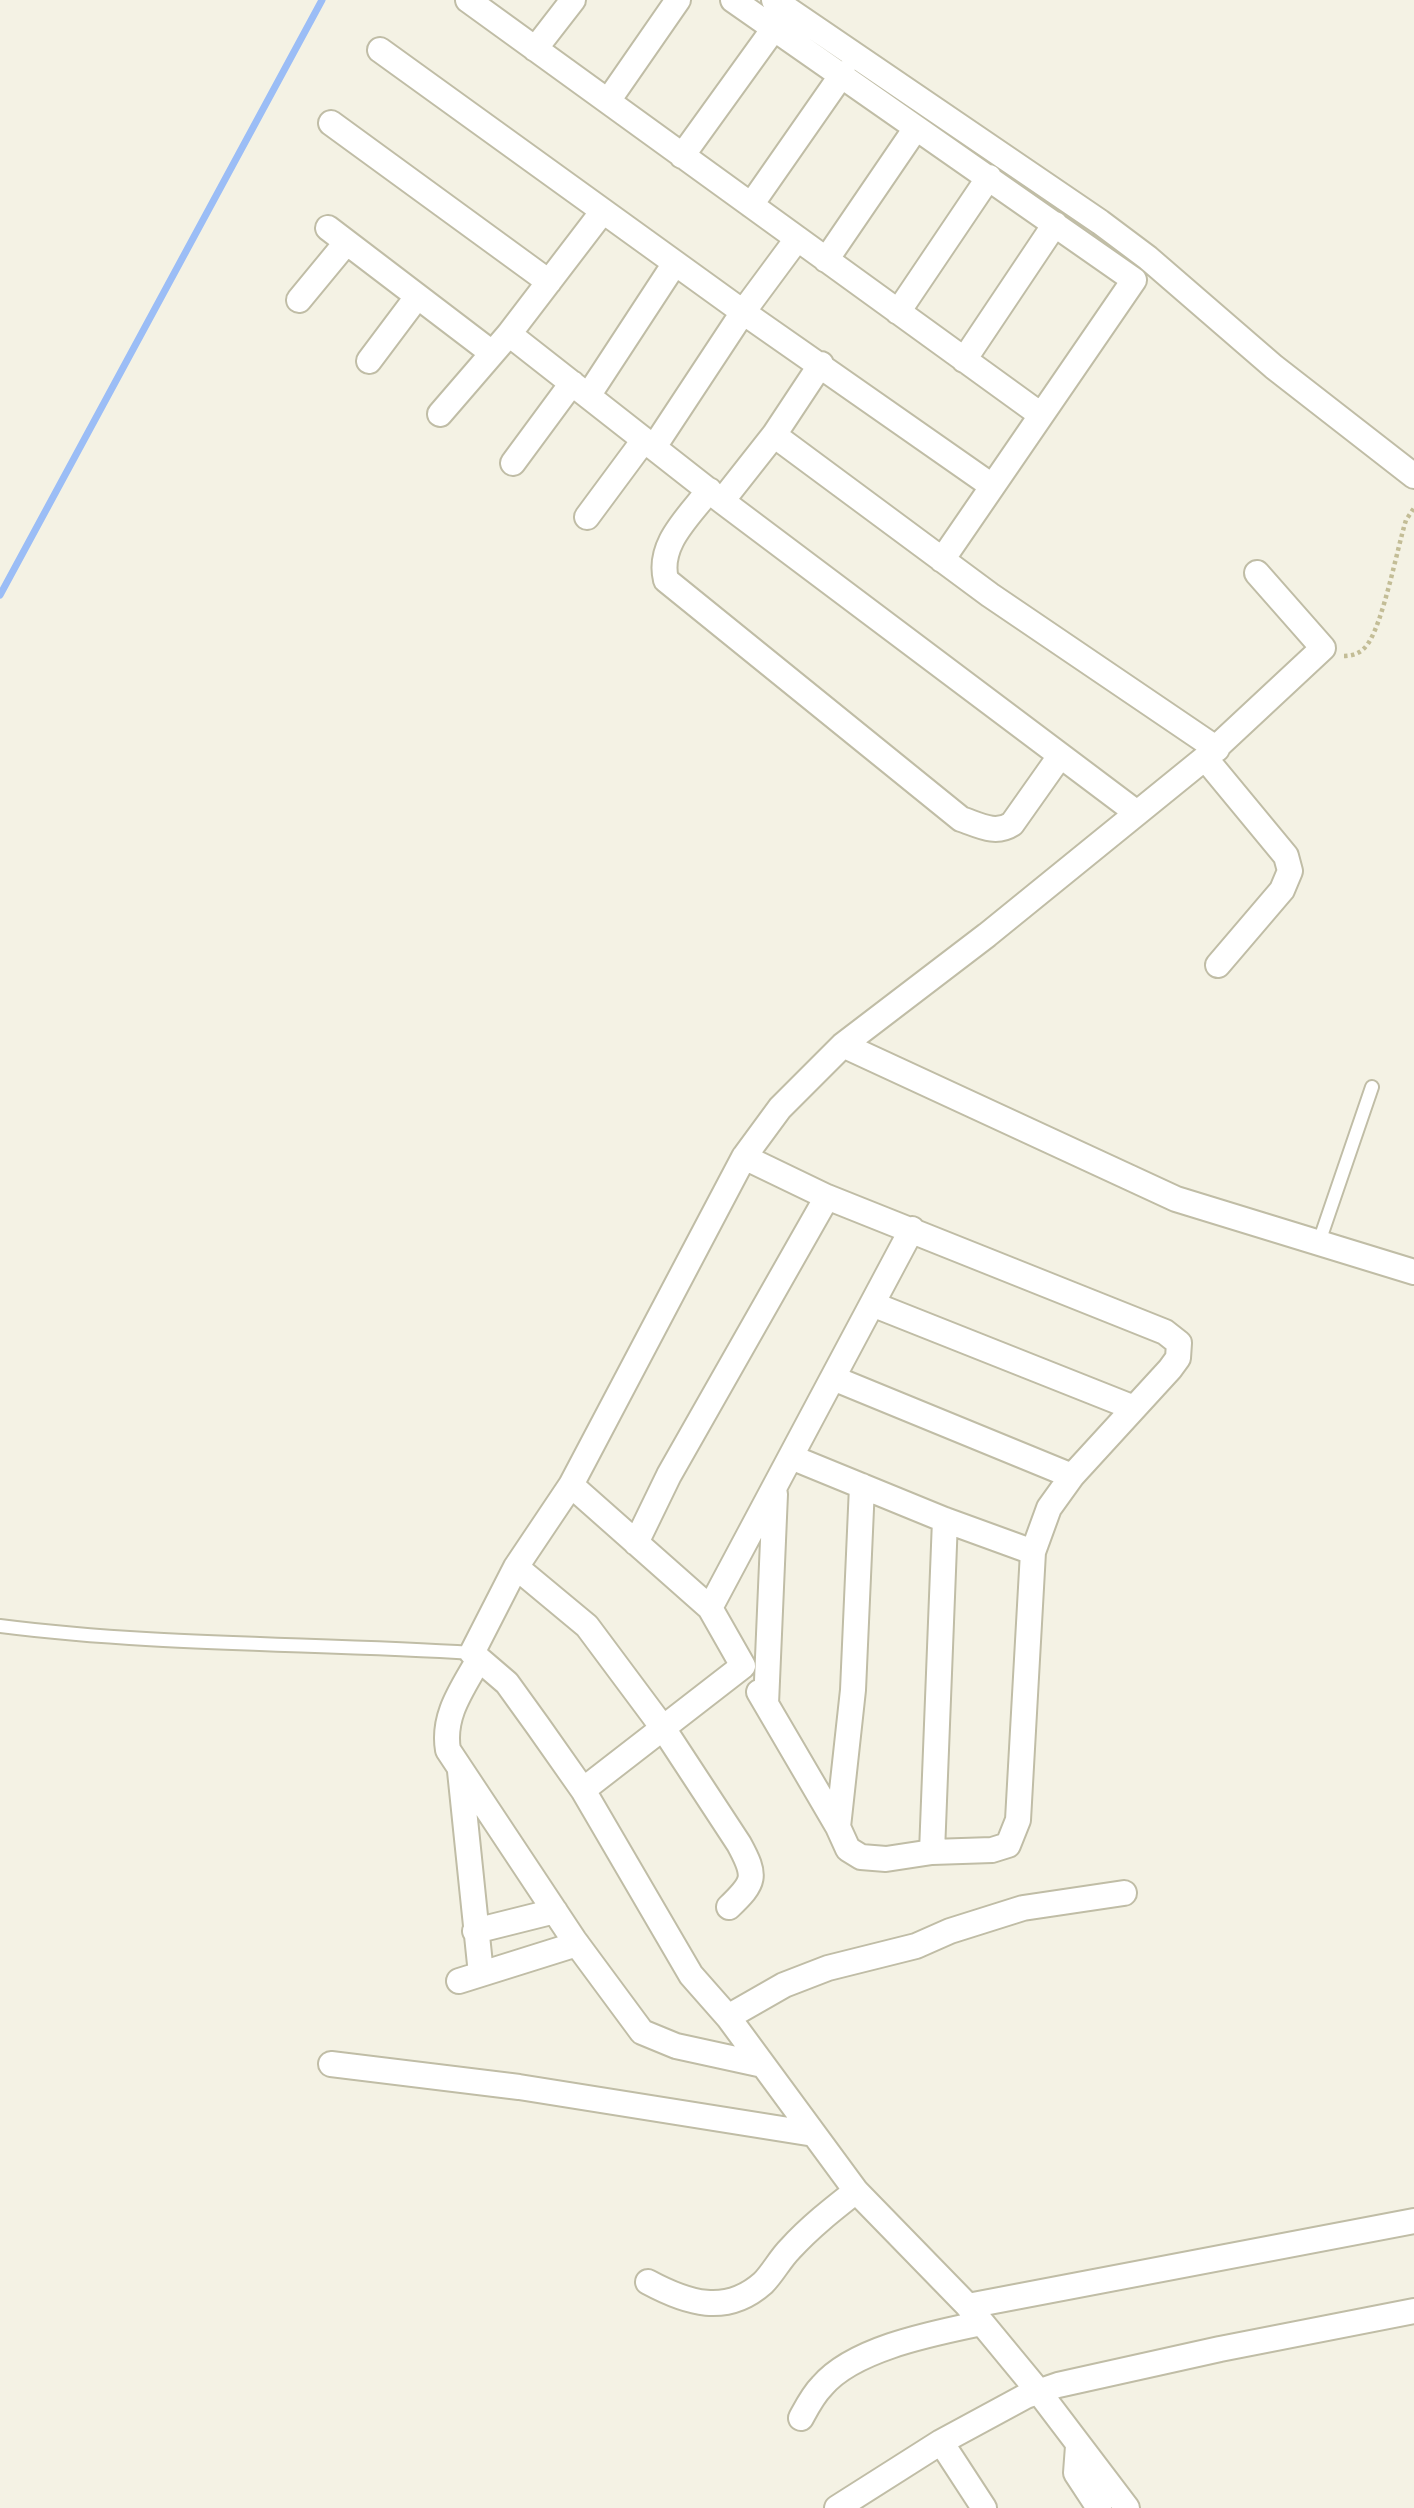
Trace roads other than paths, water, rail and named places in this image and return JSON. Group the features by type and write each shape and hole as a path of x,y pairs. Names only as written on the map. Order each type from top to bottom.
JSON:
{"street":[{"path":"468,0 1041,415"},
{"path":"535,49 573,0"},
{"path":"608,101 678,0"},
{"path":"733,0 843,73 916,128 1134,279 942,560"},
{"path":"774,0 1100,222 1148,258 1274,367 1414,476"},
{"path":"682,156 775,27"},
{"path":"380,50 743,312 992,486"},
{"path":"751,205 843,73"},
{"path":"331,123 549,282"},
{"path":"826,260 916,128"},
{"path":"898,312 989,177"},
{"path":"440,414 509,334 603,211"},
{"path":"964,359 1055,224"},
{"path":"299,300 337,235 492,353"},
{"path":"587,517 649,443 797,239"},
{"path":"513,463 580,389 675,262"},
{"path":"369,361 417,297"},
{"path":"509,334 716,495 1137,813"},
{"path":"821,364 774,435 666,547 663,566 666,580 961,819 991,830 1003,830 1012,824 1060,755"},
{"path":"774,435 1211,754 1286,856 1290,871 1282,890 1219,965"},
{"path":"763,2065 677,2046 642,2032 577,1944 448,1750 445,1733 449,1713 516,1567 571,1485 744,1157 780,1108 843,1045 987,935 1211,754 1323,648 1257,573"},
{"path":"843,1045 1176,1199 1414,1272"},
{"path":"571,1485 710,1608 849,1849 862,1857 886,1859 932,1852 992,1850 1007,1845 1018,1820 1034,1552 1049,1508 1072,1476 1178,1358 1179,1343 1165,1332 827,1197 744,1157"},
{"path":"636,1543 669,1475 827,1197"},
{"path":"710,1608 912,1229"},
{"path":"872,1304 1134,1408"},
{"path":"832,1378 1072,1476"},
{"path":"791,1457 945,1520 1034,1552"},
{"path":"766,1703 776,1486"},
{"path":"838,1827 853,1690 862,1486"},
{"path":"932,1852 945,1520"},
{"path":"516,1567 587,1626 663,1728 748,1860 750,1888 729,1907"},
{"path":"475,1656 507,1683 583,1790 691,1975 728,2017 856,2191 975,2315 1039,2392 1127,2508"},
{"path":"583,1790 743,1666"},
{"path":"460,1767 475,1931 470,1978 577,1944"},
{"path":"728,2017 784,1985 828,1968 916,1947 950,1931 1023,1908 1124,1893"},
{"path":"475,1931 555,1911"},
{"path":"331,2064 519,2087 814,2134"},
{"path":"648,2282 680,2299 699,2303 709,2305 737,2300 763,2282 790,2249 856,2191"},
{"path":"801,2418 822,2384 866,2355 975,2315 1414,2221"},
{"path":"846,2505 941,2442 1039,2392 1220,2349 1414,2311"},
{"path":"941,2442 984,2508"},
{"path":"1078,2446 1076,2473 1099,2508"}],"lane":[{"path":"1319,1242 1372,1087"},
{"path":"0,1626 89,1637 352,1645 475,1656"}],"waterway":[{"path":"0,595 322,0"}]}
